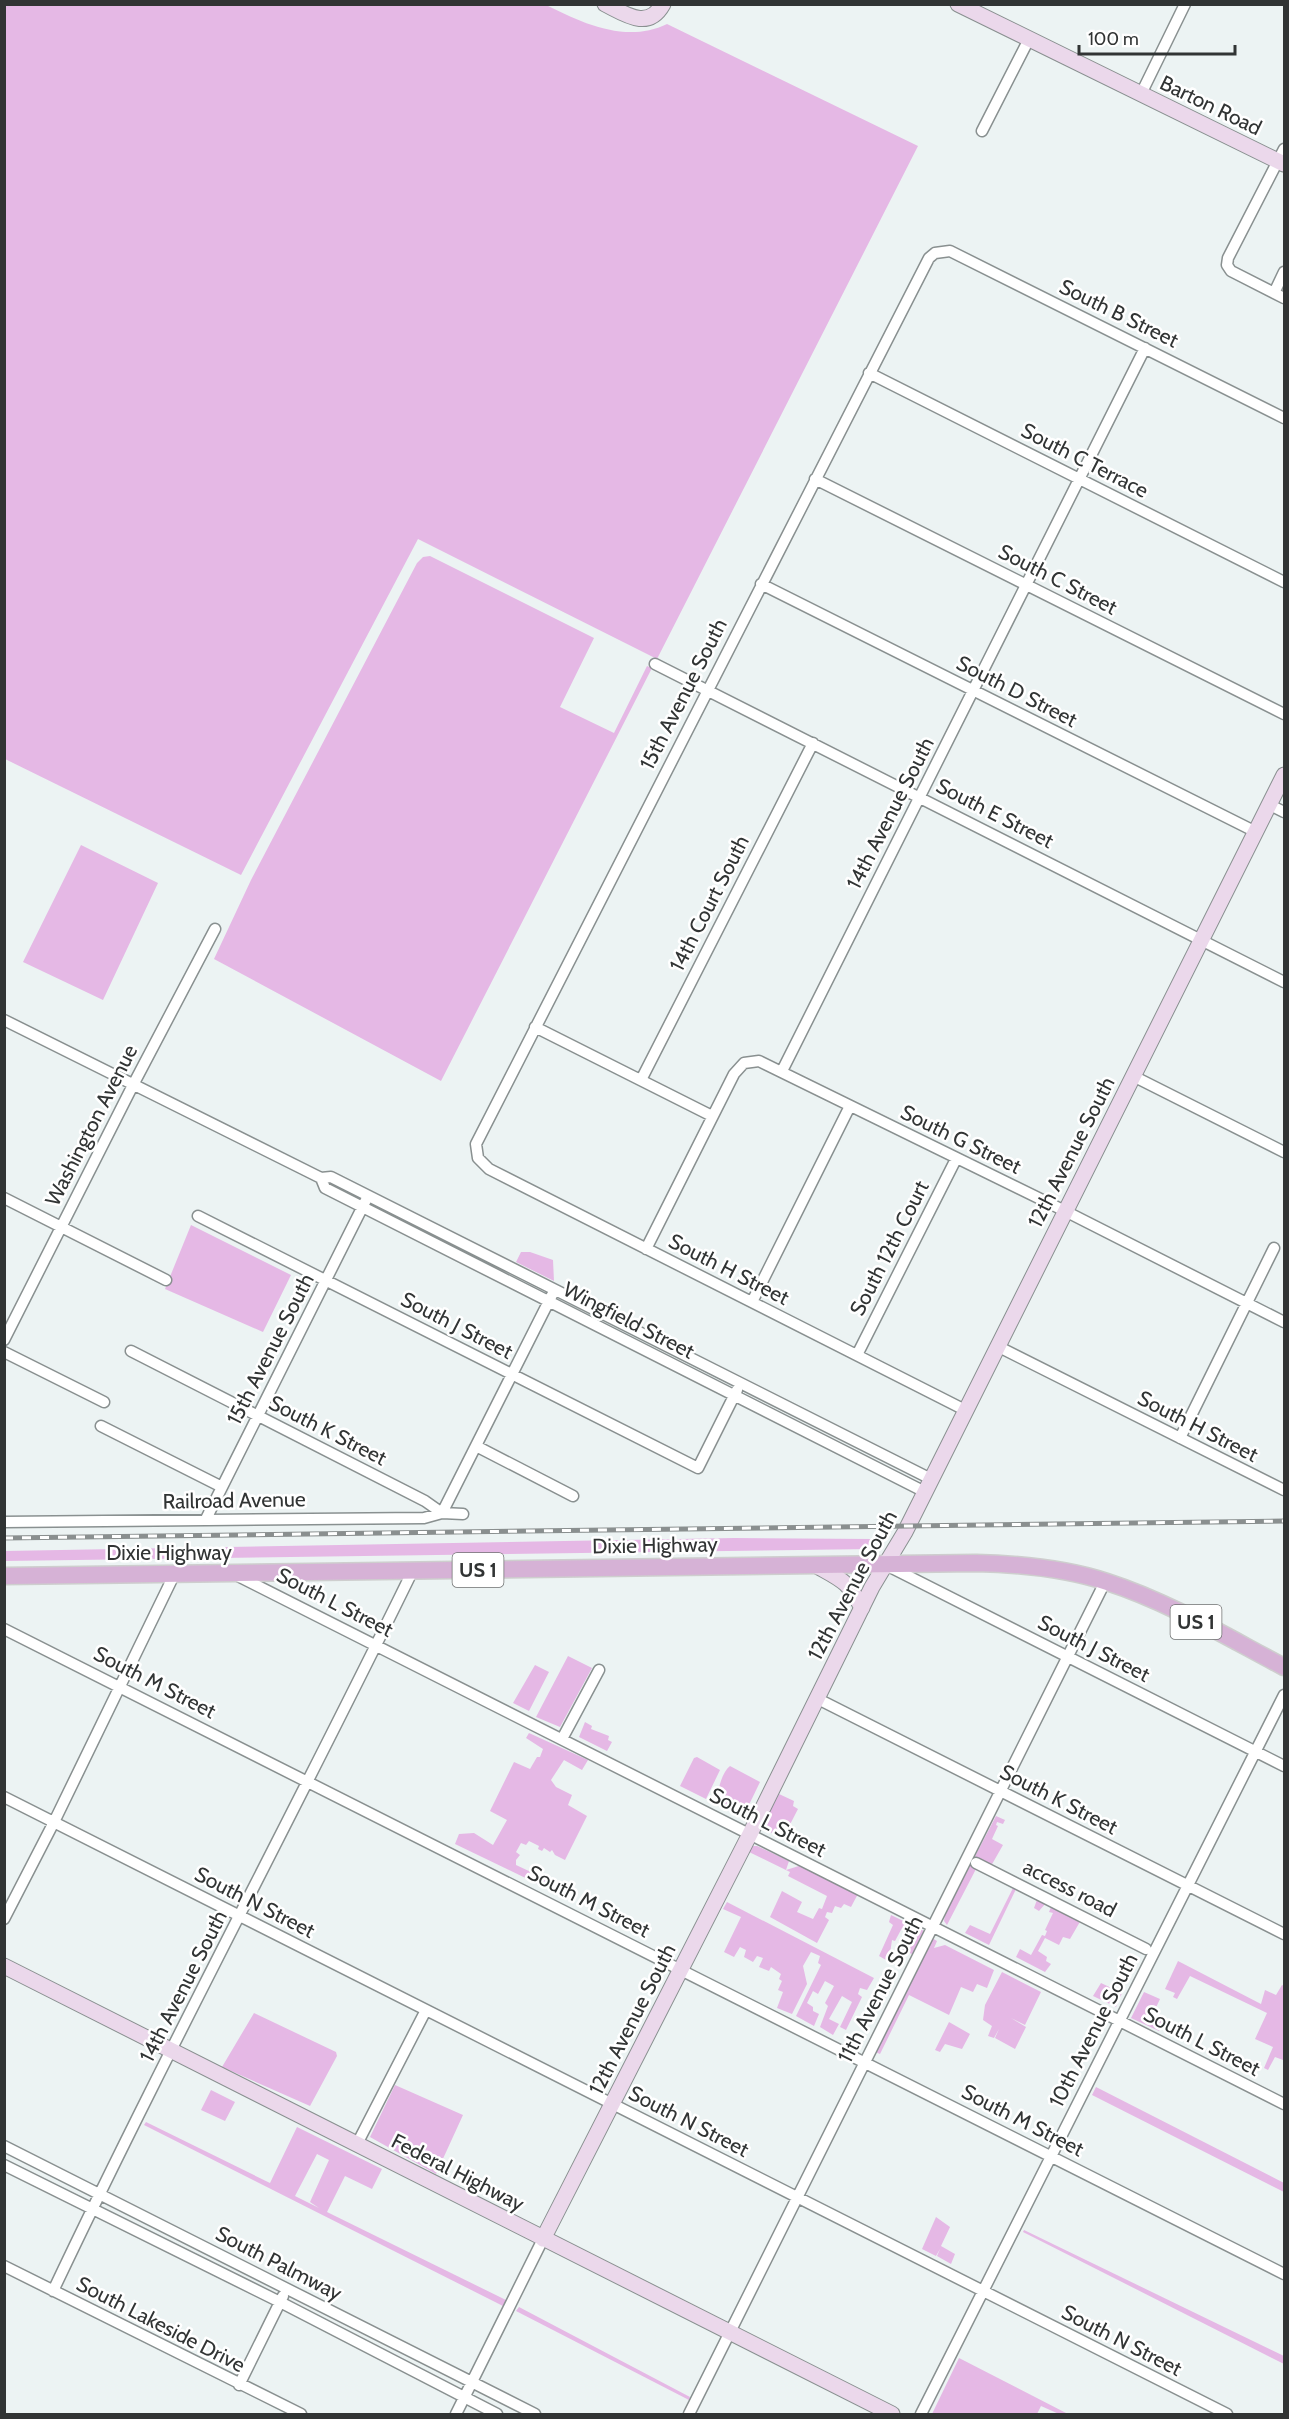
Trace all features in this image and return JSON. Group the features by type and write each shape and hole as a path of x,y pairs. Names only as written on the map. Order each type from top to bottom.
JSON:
{"main road":[{"name":"Dixie Highway","path":"4,1576 996,1563 1025,1565 1105,1582 1163,1605 1284,1667"}],"street":[{"path":"604,4 636,20 644,20 657,14 663,4"},
{"name":"Barton Road","path":"958,4 1141,94 1282,158"},
{"path":"1141,94 1185,4"},
{"path":"982,131 1029,39"},
{"path":"1282,158 1228,258 1227,265 1231,271 1279,296 1284,272"},
{"name":"South B Street","path":"935,253 950,251 1284,418"},
{"name":"15th Avenue South","path":"478,1158 476,1144 535,1027 868,373 925,264 935,253"},
{"name":"14th Avenue South","path":"782,1071 1145,348"},
{"name":"South C Terrace","path":"868,373 1284,582"},
{"name":"South C Street","path":"815,479 1284,714"},
{"name":"South D Street","path":"761,584 1256,832"},
{"name":"South E Street","path":"655,663 1284,982"},
{"name":"14th Court South","path":"640,1080 813,743"},
{"name":"12th Avenue South","path":"456,2415 543,2239 750,1834 816,1698 885,1565 905,1532 1284,776"},
{"path":"1270,805 1284,812"},
{"name":"Washington Avenue","path":"4,1340 215,929"},
{"name":"Wingfield Street","path":"4,1020 321,1178 332,1177 368,1195 741,1383 928,1485"},
{"path":"535,1027 712,1116"},
{"path":"646,1249 734,1074 744,1063 759,1061 782,1071"},
{"name":"South G Street","path":"782,1071 1284,1322"},
{"path":"1133,1076 1284,1152"},
{"path":"752,1302 850,1106"},
{"name":"South H Street","path":"478,1158 489,1169 965,1410"},
{"name":"South 12th Court","path":"857,1355 956,1159"},
{"name":"Wingfield Street","path":"321,1178 325,1188 548,1301 734,1395 928,1485"},
{"name":"15th Avenue South","path":"206,1520 368,1195"},
{"path":"4,1198 166,1280"},
{"name":"South J Street","path":"198,1216 698,1468 734,1395"},
{"path":"1180,1438 1274,1248"},
{"path":"442,1513 554,1289"},
{"name":"South H Street","path":"997,1346 1284,1490"},
{"name":"South K Street","path":"131,1351 425,1501 442,1513"},
{"path":"4,1352 104,1402"},
{"path":"687,1371 693,1359"},
{"path":"734,1395 741,1383"},
{"path":"101,1426 222,1487"},
{"path":"476,1446 573,1496"},
{"name":"Railroad Avenue","path":"4,1522 423,1518 442,1513 464,1515"},
{"name":"South J Street","path":"885,1565 1284,1766"},
{"path":"817,1566 852,1587 862,1608"},
{"name":"14th Avenue South","path":"52,2291 412,1570"},
{"path":"4,1919 175,1574"},
{"name":"South L Street","path":"234,1574 1284,2104"},
{"name":"11th Avenue South","path":"689,2415 1105,1582"},
{"name":"South M Street","path":"4,1629 308,1780 1284,2274"},
{"path":"562,1739 599,1670"},
{"name":"10th Avenue South","path":"921,2415 1284,1695"},
{"name":"South K Street","path":"816,1698 1284,1934"},
{"name":"South N Street","path":"4,1797 1227,2415"},
{"name":"access road","path":"976,1863 1146,1949"},
{"name":"Federal Highway","path":"4,1966 892,2415"},
{"path":"357,2144 426,2010"},
{"name":"South Palmway","path":"4,2146 535,2415"},
{"name":"South Palmway","path":"4,2164 280,2302 496,2415"},
{"name":"South Lakeside Drive","path":"5,2267 301,2415"},
{"path":"238,2385 286,2288"}],"shaded area":[{"path":"544,4 604,29 636,32 652,30 667,24 918,146 657,659 418,539 241,875 5,759 4,5"},
{"path":"430,556 594,638 560,707 614,733 647,666 652,668 441,1081 214,959 251,880 417,563 423,557"},
{"path":"81,845 158,883 103,1000 23,962"},
{"path":"191,1225 291,1275 263,1332 165,1289"},
{"path":"521,1252 530,1252 553,1260 554,1281 516,1262"},
{"path":"734,1538 873,1539 872,1549 4,1561 5,1551"},
{"path":"568,1656 592,1668 560,1727 536,1717"},
{"path":"535,1665 549,1672 529,1711 513,1703"},
{"path":"585,1722 592,1726 591,1729 609,1736 608,1740 612,1742 607,1751 579,1737"},
{"path":"529,1733 588,1760 582,1770 564,1760 551,1780 556,1787 572,1795 568,1805 587,1816 565,1860 555,1855 552,1850 550,1852 544,1848 542,1851 538,1849 539,1846 529,1841 526,1845 521,1843 516,1852 520,1855 516,1860 516,1865 546,1879 542,1886 455,1844 459,1834 474,1833 493,1845 507,1820 490,1811 514,1762 530,1769 537,1757 540,1757 543,1749 526,1738"},
{"path":"697,1757 720,1770 706,1799 680,1786 694,1758"},
{"path":"730,1766 760,1782 746,1811 736,1814 717,1804 722,1778"},
{"path":"779,1794 794,1801 793,1806 798,1809 783,1838 761,1828"},
{"path":"996,1816 1005,1820 1003,1824 997,1822 998,1826 992,1839 1003,1845 991,1866 1081,1920 1070,1939 1063,1937 1059,1945 1045,1938 1038,1951 1047,1957 1046,1961 1051,1964 1045,1972 1016,1957 1020,1949 1031,1955 1042,1935 1045,1936 1047,1931 1045,1930 1053,1913 1049,1912 1051,1907 1045,1904 1039,1911 1034,1908 1038,1897 1017,1887 989,1945 965,1933 970,1925 990,1934 1013,1888 976,1869 947,1925 944,1921 945,1914"},
{"path":"752,1846 757,1846 789,1861 786,1870 802,1865 859,1892 851,1907 844,1904 841,1908 835,1906 832,1913 827,1912 825,1917 829,1920 817,1943 770,1917 782,1891 802,1902 797,1912 813,1919 819,1908 822,1909 827,1896 788,1876 790,1872 749,1852"},
{"path":"727,1902 874,1978 867,1990 860,1988 858,1994 862,1997 846,2030 840,2027 852,2002 842,1996 829,2019 839,2024 833,2035 820,2027 828,2006 825,2003 834,1986 825,1981 818,1994 813,1991 807,2003 813,2007 813,2011 819,2014 814,2026 796,2016 821,1965 818,1963 820,1956 811,1952 803,1966 807,1984 792,2014 777,2008 783,1992 778,1990 782,1981 779,1979 781,1974 771,1967 769,1971 759,1967 763,1958 757,1956 753,1962 744,1957 746,1950 740,1947 734,1957 724,1952 741,1917 723,1909"},
{"path":"891,1915 924,1931 925,1934 914,1955 903,1950 911,1933 902,1928 895,1941 892,1940 890,1953 886,1960 879,1956 893,1925 889,1922"},
{"path":"932,1938 937,1941 934,1948 945,1945 994,1970 987,1988 977,1984 973,1992 961,1987 949,2015 909,1995 880,2054 875,2052"},
{"path":"1178,1961 1261,2004 1265,1990 1276,1995 1282,1985 1284,1986 1283,2060 1275,2057 1268,2070 1264,2068 1273,2047 1255,2039 1267,2013 1190,1976 1177,1999 1173,1997 1175,1993 1165,1989"},
{"path":"1002,1972 1041,1992 1025,2025 1011,2018 1026,2027 1015,2049 995,2038 999,2029 994,2038 988,2036 992,2026 983,2020 985,2005"},
{"path":"1101,1983 1122,1993 1116,2007 1093,1996"},
{"path":"1144,1992 1160,1999 1152,2016 1163,2022 1159,2031 1131,2018"},
{"path":"254,2013 336,2052 337,2056 310,2106 222,2067"},
{"path":"949,2022 970,2034 962,2049 945,2044 940,2052 935,2050"},
{"path":"395,2085 463,2115 436,2174 370,2137"},
{"path":"1096,2087 1284,2183 1284,2192 1092,2095"},
{"path":"211,2090 235,2102 225,2121 201,2110"},
{"path":"146,2122 270,2183 297,2127 382,2169 372,2189 345,2176 327,2212 506,2300 503,2306 144,2125","holes":["317,2154 329,2160 310,2202 319,2208 295,2196"]},
{"path":"936,2217 950,2227 941,2246 955,2254 951,2264 937,2256 940,2249 936,2256 922,2249"},
{"path":"1024,2230 1284,2356 1284,2364 1023,2232"},
{"path":"519,2307 690,2397 689,2400 516,2311"},
{"path":"959,2358 1068,2414 1059,2414 1041,2406 1037,2414 932,2414"}],"railway":[{"path":"4,1538 1284,1521"}]}
